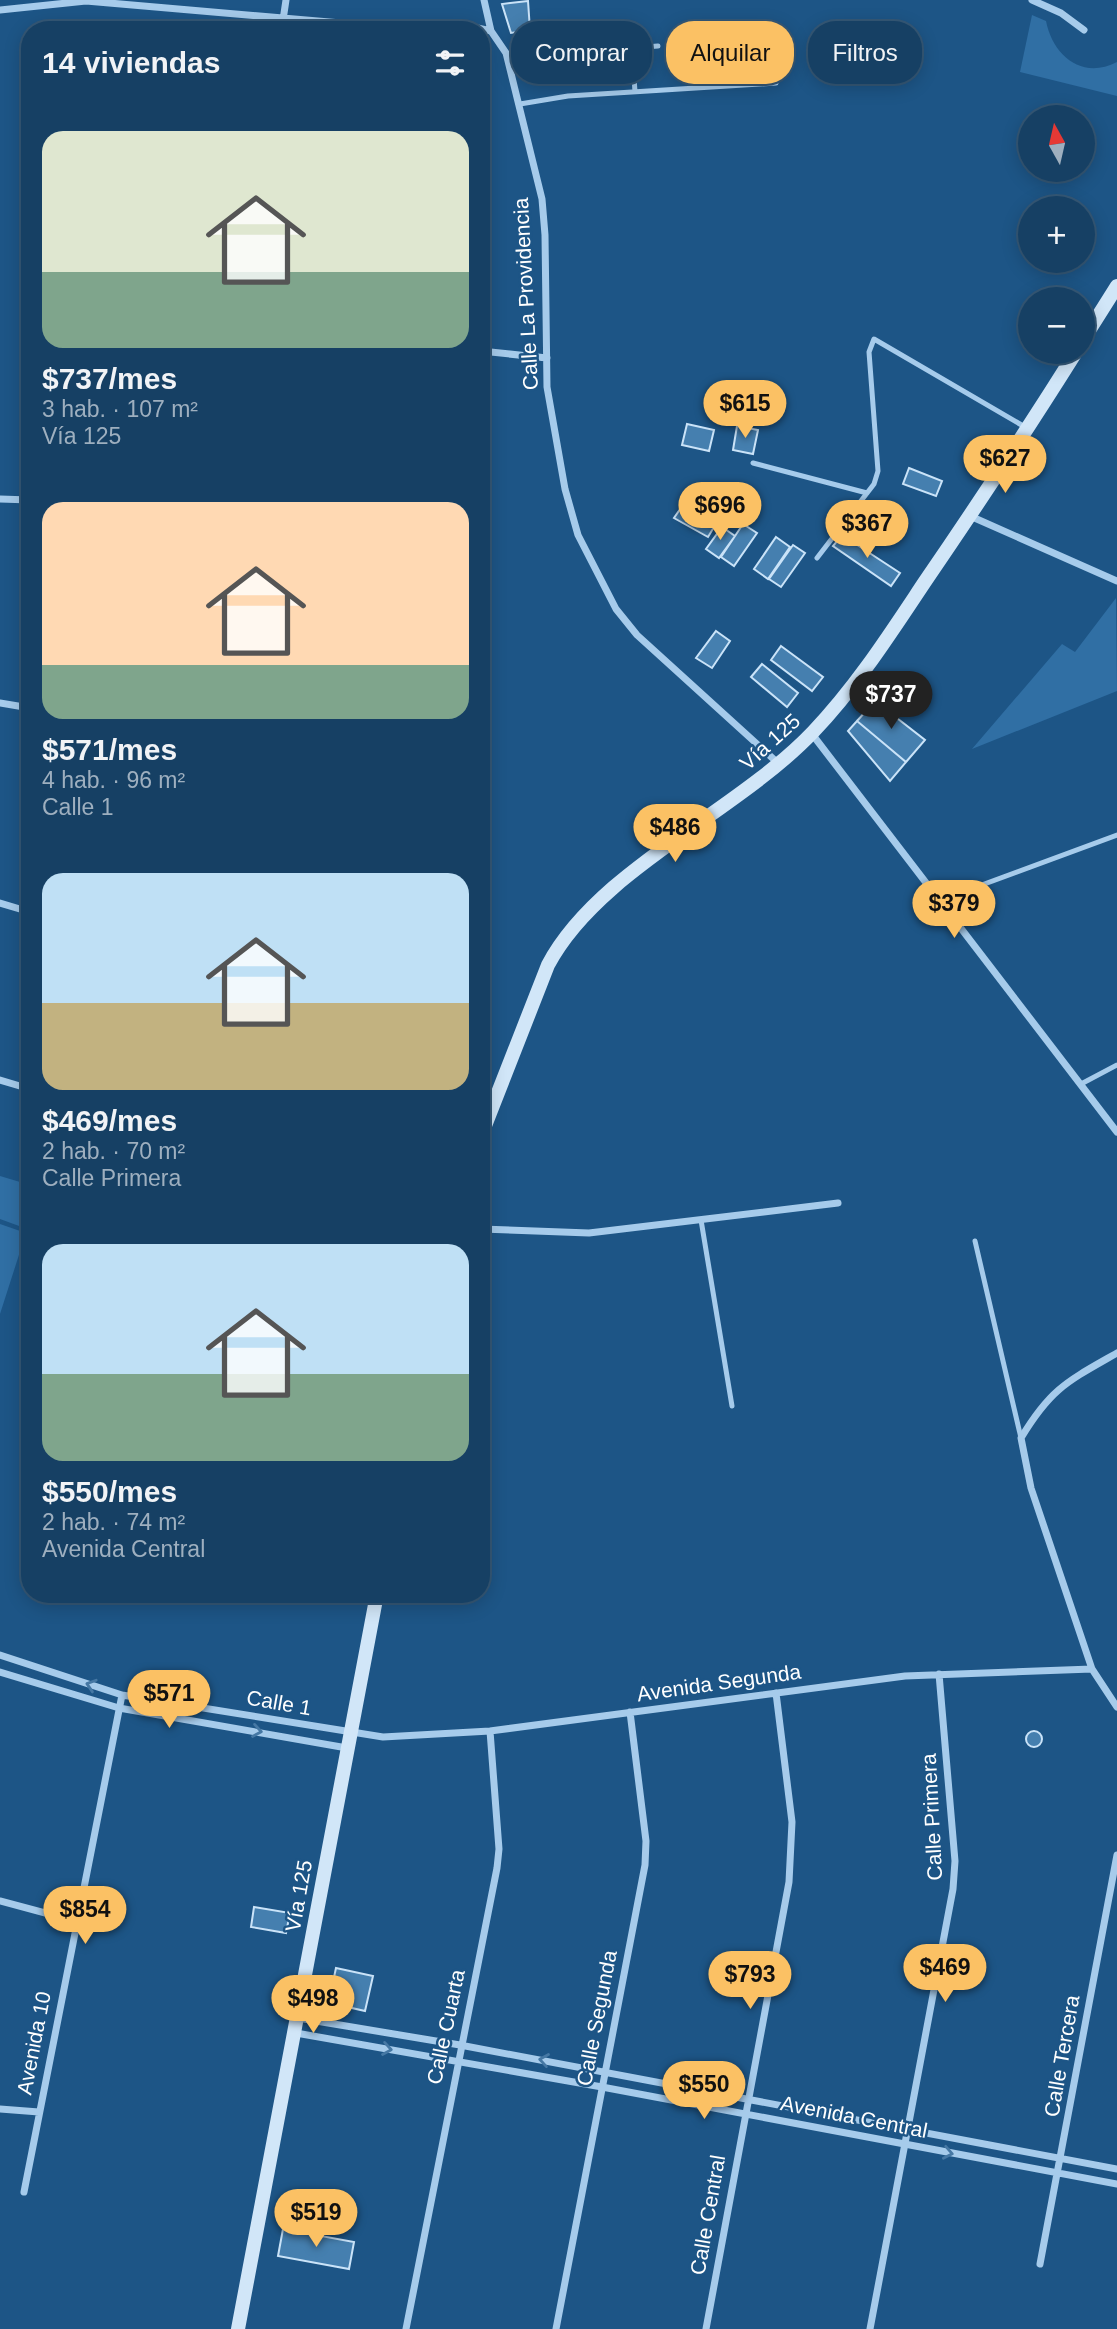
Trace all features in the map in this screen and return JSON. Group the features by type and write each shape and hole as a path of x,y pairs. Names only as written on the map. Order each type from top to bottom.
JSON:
{"main road":[{"path":"1095,321 1117,286"},
{"name":"Vía 125","path":"490,1113 548,965 560,943 581,918 635,871 780,764 838,705 970,516 1068,364"},
{"name":"Vía 125","path":"238,2329 375,1603"}],"street":[{"path":"283,20 286,0"},
{"path":"484,0 489,21"},
{"path":"1032,0 1061,13 1084,30"},
{"path":"0,10 56,2 86,1 297,21"},
{"path":"490,27 491,31"},
{"name":"Calle La Providencia","path":"491,31 506,53 542,199 550,412 565,489 578,535 609,597 638,635 780,764"},
{"path":"490,352 547,358"},
{"path":"0,499 21,500"},
{"path":"970,516 1117,581"},
{"path":"0,703 21,706"},
{"path":"811,734 1117,1132"},
{"path":"0,903 21,909"},
{"path":"0,1080 21,1086"},
{"path":"490,1229 589,1233 838,1203"},
{"path":"1117,1353 1066,1382 1041,1405 1021,1438 1031,1488 1092,1669 1117,1707"},
{"name":"Calle 1","path":"0,1655 122,1695 349,1741"},
{"name":"Avenida Segunda","path":"349,1741 490,1731 939,1674 1092,1669"},
{"name":"Calle 1","path":"0,1672 120,1708 349,1741"},
{"name":"Calle Primera","path":"870,2329 953,1889 955,1861 939,1674"},
{"name":"Calle Central","path":"706,2329 792,1850 792,1822 776,1693"},
{"name":"Avenida 10","path":"24,2192 75,1921 122,1695"},
{"name":"Calle Segunda","path":"556,2329 645,1865 646,1841 630,1712"},
{"name":"Calle Cuarta","path":"406,2329 499,1849 490,1731"},
{"name":"Calle Tercera","path":"1040,2264 1117,1855"},
{"path":"0,1901 75,1921"},
{"name":"Avenida Central","path":"297,2026 460,2045 1117,2169"},
{"name":"Avenida Central","path":"297,2026 457,2060 1117,2184"},
{"path":"0,2109 39,2112"}],"lane":[{"path":"163,10 164,0"},
{"path":"635,92 632,48 659,46"},
{"path":"520,104 568,96 748,84"},
{"path":"817,558 867,493 878,471 869,352 874,339 1028,428"},
{"path":"753,463 867,493"},
{"path":"941,900 1117,835"},
{"path":"1081,1084 1117,1065"},
{"path":"701,1220 733,1406"},
{"path":"975,1241 1021,1438"}],"shaded area":[{"path":"1032,15 1046,21 1055,45 1071,61 1092,68 1117,62 1117,96 1020,72"},
{"path":"1116,598 1117,691 972,749 1062,644 1075,652"},
{"path":"0,1176 21,1182 21,1227 0,1219"},
{"path":"0,1224 21,1231 21,1249 0,1314"}],"building":[{"path":"528,1 529,21 511,21 511,33 502,4"},
{"path":"687,424 714,430 709,451 682,445"},
{"path":"737,426 758,430 753,454 733,450"},
{"path":"909,468 942,481 936,496 903,484"},
{"path":"692,492 712,506 702,519 714,527 708,537 674,518"},
{"path":"743,524 757,533 734,566 721,557"},
{"path":"722,527 735,536 719,558 706,549"},
{"path":"842,535 900,573 891,586 833,546"},
{"path":"776,537 790,547 768,579 754,569"},
{"path":"793,545 805,553 781,587 769,579"},
{"path":"716,631 730,641 712,668 696,658"},
{"path":"781,646 823,677 812,691 771,660"},
{"path":"762,664 798,693 787,707 751,677"},
{"path":"875,701 925,740 906,762 857,721"},
{"path":"857,721 906,762 890,781 848,731"},
{"path":"1031,1731 1037,1731 1042,1739 1040,1745 1031,1747 1026,1742 1026,1736"},
{"path":"254,1907 290,1913 286,1933 251,1927"},
{"path":"336,1968 373,1976 365,2011 339,2005 331,1991"},
{"path":"283,2229 354,2242 349,2269 278,2256"}]}
